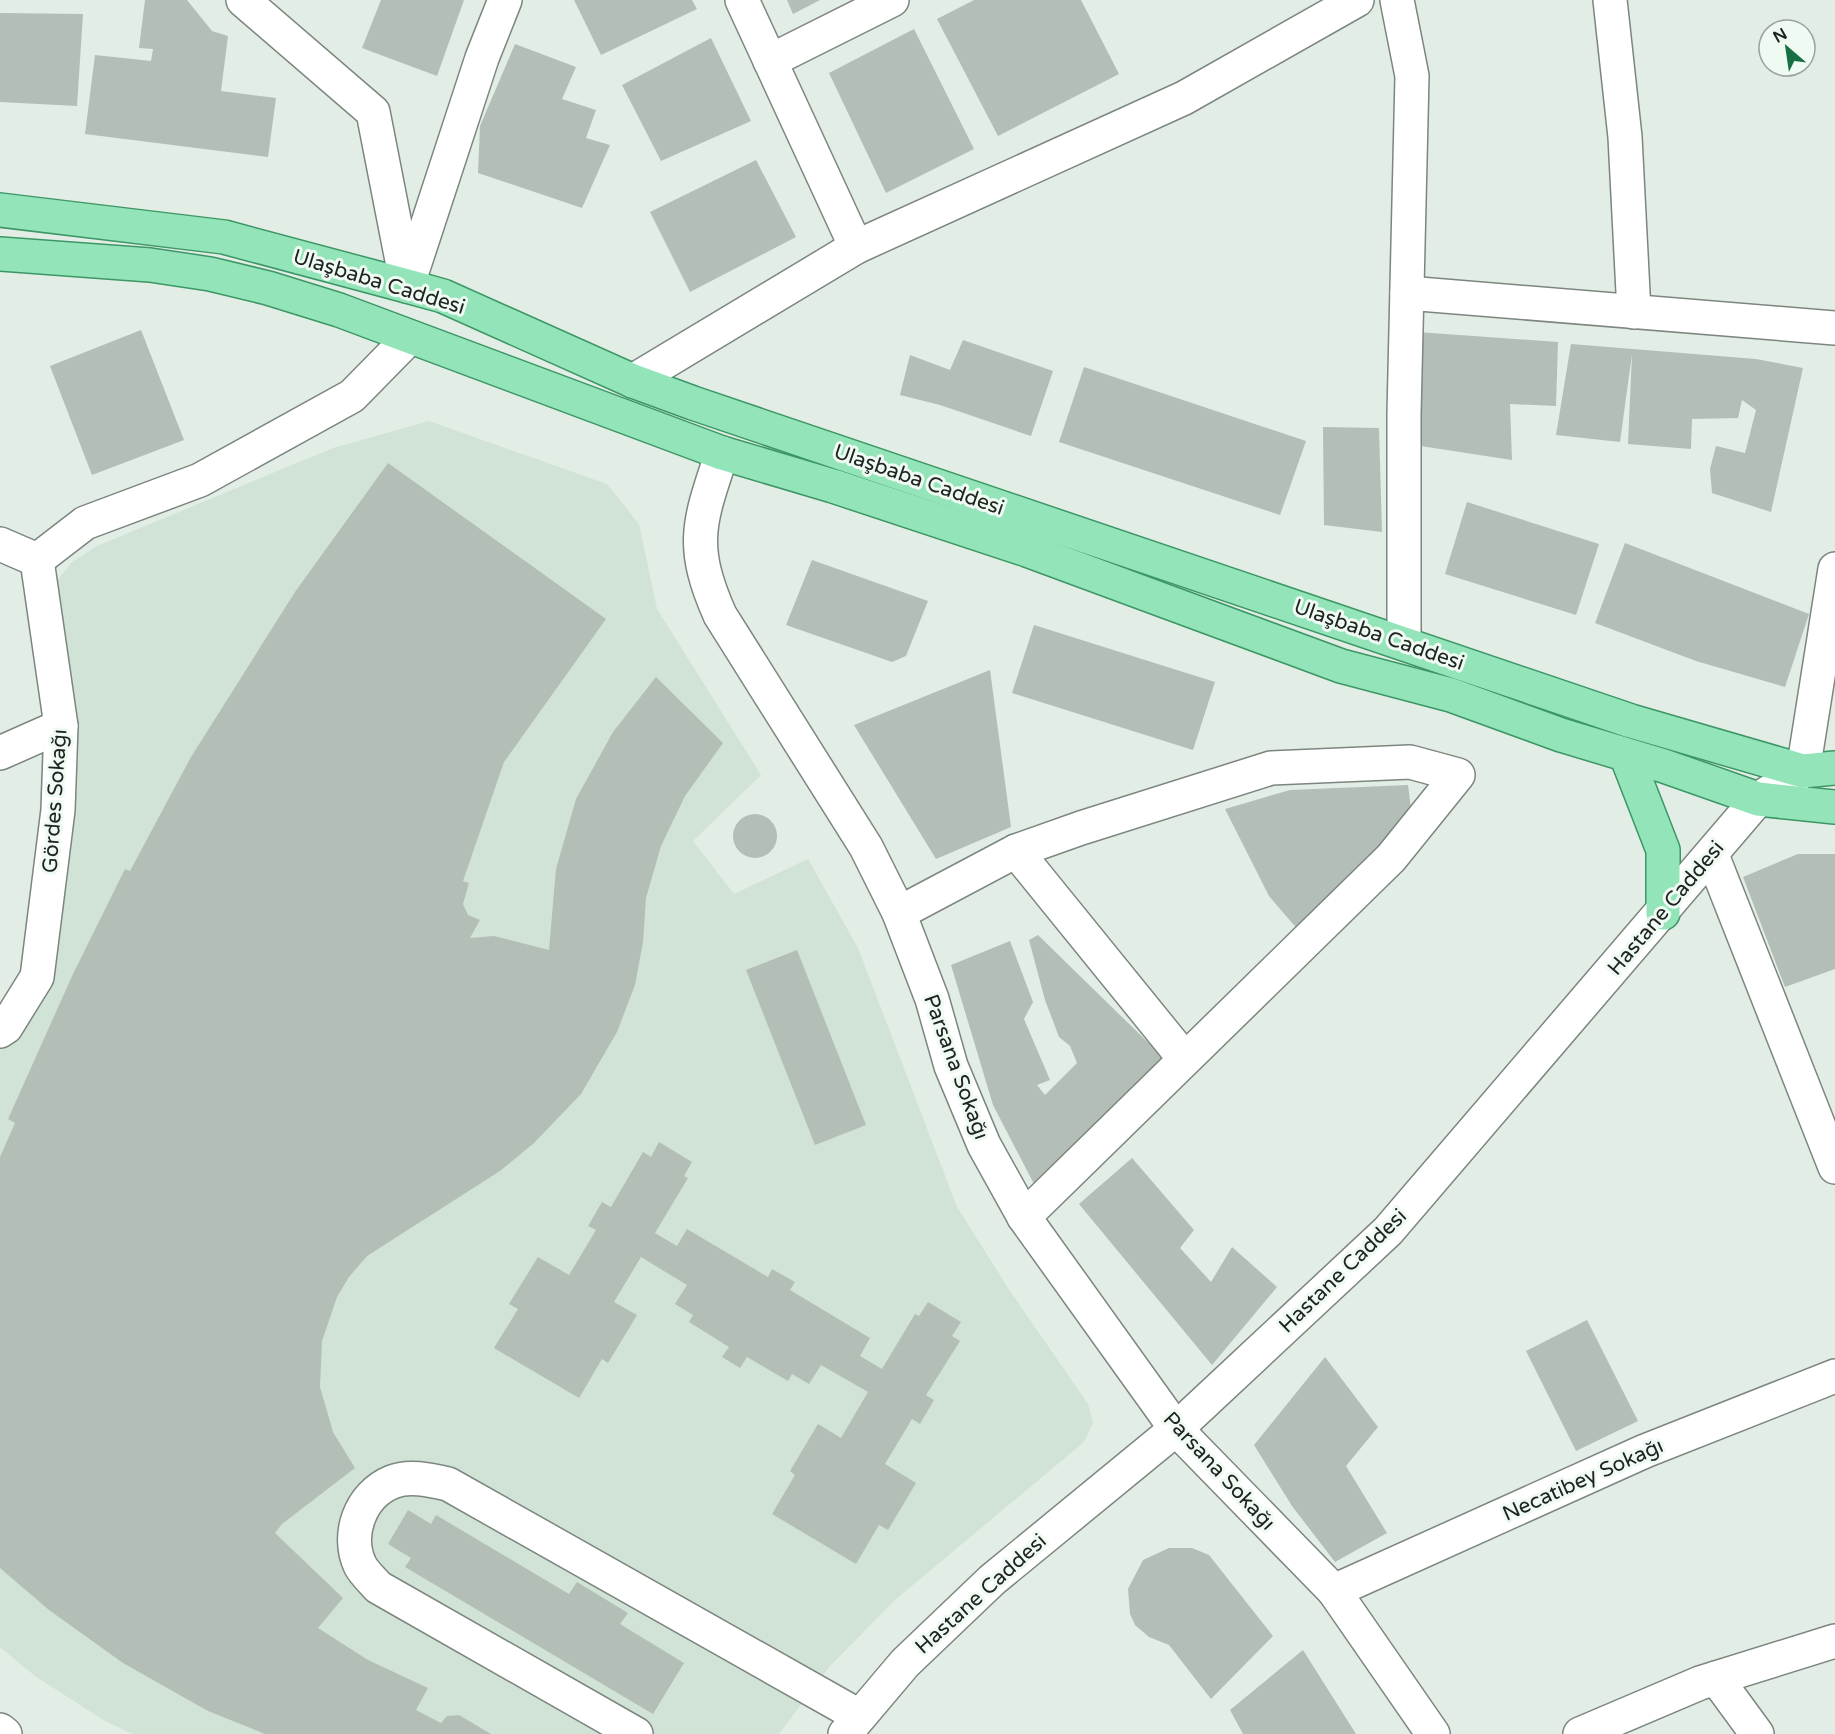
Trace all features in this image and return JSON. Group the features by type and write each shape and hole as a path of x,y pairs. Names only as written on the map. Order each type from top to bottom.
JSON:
{"main road":[{"name":"Ulaşbaba Caddesi","path":"0,210 224,237 443,296 633,381 1631,721 1803,771 1835,768"},
{"name":"Ulaşbaba Caddesi","path":"0,254 97,260 210,274 339,310 722,453 833,486 1027,550 1341,666 1451,695 1561,735 1758,799 1835,807"},
{"path":"1626,755 1663,850 1663,913"}],"street":[{"path":"243,0 373,112 407,286"},
{"path":"407,286 482,58 505,0"},
{"path":"742,0 856,247"},
{"path":"770,61 892,0"},
{"path":"633,381 856,247 1184,98 1357,0"},
{"path":"1397,0 1412,76 1407,293 1404,643"},
{"path":"1610,0 1624,137 1634,312"},
{"path":"1407,293 1835,328"},
{"path":"0,544 38,560 85,523 200,480 352,396 409,338"},
{"name":"Parsana Sokağı","path":"722,453 706,500 699,543 704,579 720,615 866,847 899,913 932,999 951,1066 984,1145 1024,1217 1176,1429 1334,1591 1433,1734"},
{"name":"Gördes Sokağı","path":"0,1031 6,1027 37,977 58,810 61,726 38,560"},
{"path":"1803,771 1835,569"},
{"path":"0,753 61,726"},
{"path":"899,913 1016,851 1271,768 1410,762 1458,775 1390,858 1024,1217"},
{"name":"Hastane Caddesi","path":"852,1725 906,1663 992,1580 1176,1429 1388,1231 1663,913 1758,799 1803,771"},
{"path":"1016,851 1184,1058"},
{"path":"1712,855 1835,1167"},
{"name":"Necatibey Sokağı","path":"1334,1591 1645,1451 1835,1376"},
{"path":"636,1734 378,1587 361,1567 354,1545 357,1521 370,1496 393,1482 420,1478 448,1484 852,1725"},
{"path":"1580,1734 1716,1678 1835,1641"},
{"path":"1716,1678 1757,1734"},
{"path":"0,1730 5,1734"}],"shaded area":[{"path":"429,421 607,484 639,524 657,609 761,775 693,841 734,894 808,859 858,948 957,1207 1010,1291 1088,1404 1093,1423 1084,1442 896,1599 830,1666 779,1734 133,1734 105,1721 35,1676 0,1647 0,1031 35,945 46,625 56,582 72,562 97,546 333,448"}],"building":[{"path":"145,0 187,0 212,31 228,36 221,91 276,98 268,157 85,134 95,55 151,61 153,49 139,48"},
{"path":"381,0 464,0 437,76 362,48"},
{"path":"574,0 692,0 697,9 601,55"},
{"path":"787,0 820,0 793,14"},
{"path":"974,0 1081,0 1119,74 998,136 937,19"},
{"path":"0,13 83,14 77,106 0,102"},
{"path":"914,29 974,149 886,193 829,73"},
{"path":"711,38 751,121 661,161 622,85"},
{"path":"515,44 576,67 562,99 596,110 586,138 610,145 582,208 478,173 480,126"},
{"path":"756,160 796,237 690,292 650,212"},
{"path":"141,330 184,440 92,475 50,366"},
{"path":"1417,332 1558,342 1556,406 1510,404 1512,460 1414,445"},
{"path":"963,340 1053,371 1031,436 940,405 900,395 910,355 950,370"},
{"path":"1571,344 1756,359 1803,368 1771,512 1712,493 1710,469 1716,446 1745,453 1756,410 1742,400 1738,418 1692,419 1691,449 1628,444 1632,354 1620,442 1556,435"},
{"path":"1084,367 1306,441 1280,515 1059,442"},
{"path":"1323,427 1379,428 1382,532 1324,525"},
{"path":"388,463 606,619 504,762 463,881 469,883 463,904 468,915 480,920 470,938 494,936 549,950 556,869 576,799 613,732 656,677 723,743 685,796 661,846 646,898 643,942 635,985 617,1032 581,1094 534,1143 500,1171 367,1256 349,1277 337,1297 322,1341 320,1387 333,1432 355,1468 282,1524 275,1533 343,1598 318,1628 368,1660 428,1688 416,1710 441,1723 447,1716 459,1715 491,1734 265,1734 208,1711 123,1663 49,1610 0,1568 0,1157 15,1123 8,1119 73,974 125,869 130,871 191,757 295,592"},
{"path":"1467,502 1599,544 1576,615 1445,574"},
{"path":"1625,543 1809,614 1785,687 1696,661 1595,623"},
{"path":"812,560 928,601 906,656 892,662 786,625"},
{"path":"1034,625 1215,682 1193,750 1012,693"},
{"path":"990,670 1011,827 936,859 854,725"},
{"path":"1408,785 1412,816 1299,931 1269,896 1225,809 1290,790"},
{"path":"755,814 764,815 771,820 776,827 776,845 771,852 764,857 755,858 746,857 739,852 734,845 733,836 734,827 739,820 746,815"},
{"path":"1798,854 1835,854 1835,969 1785,987 1743,877"},
{"path":"1038,935 1165,1059 1035,1186 993,1105 951,965 1010,941 1033,1002 1024,1019 1050,1080 1037,1085 1045,1095 1077,1063 1070,1046 1059,1037 1045,1000 1029,940"},
{"path":"797,950 866,1125 815,1145 746,970"},
{"path":"659,1142 692,1162 684,1176 688,1178 655,1233 677,1246 687,1229 768,1277 772,1269 795,1282 790,1290 870,1338 860,1356 882,1369 915,1314 919,1316 928,1302 961,1322 952,1336 960,1341 926,1395 934,1400 920,1424 912,1419 885,1464 916,1483 888,1530 879,1525 856,1564 772,1514 795,1475 790,1471 818,1424 841,1438 868,1392 821,1365 809,1384 792,1374 788,1381 747,1357 740,1368 722,1357 729,1347 689,1322 693,1315 675,1304 687,1285 641,1257 614,1302 637,1315 608,1363 602,1359 579,1398 494,1348 518,1309 509,1304 538,1257 569,1275 596,1230 588,1226 602,1202 611,1207 643,1152 651,1157"},
{"path":"1132,1158 1194,1230 1180,1248 1211,1282 1232,1247 1277,1287 1212,1365 1079,1204"},
{"path":"1587,1320 1638,1421 1576,1451 1526,1351"},
{"path":"1325,1357 1378,1427 1346,1466 1387,1533 1335,1562 1292,1506 1254,1445"},
{"path":"408,1510 431,1524 436,1515 569,1594 577,1582 628,1613 620,1624 684,1663 653,1714 405,1567 411,1558 388,1544"},
{"path":"1169,1548 1192,1548 1209,1555 1273,1636 1211,1699 1169,1645 1149,1637 1135,1625 1130,1614 1128,1589 1143,1560"},
{"path":"1303,1650 1356,1734 1243,1734 1230,1710"}]}
